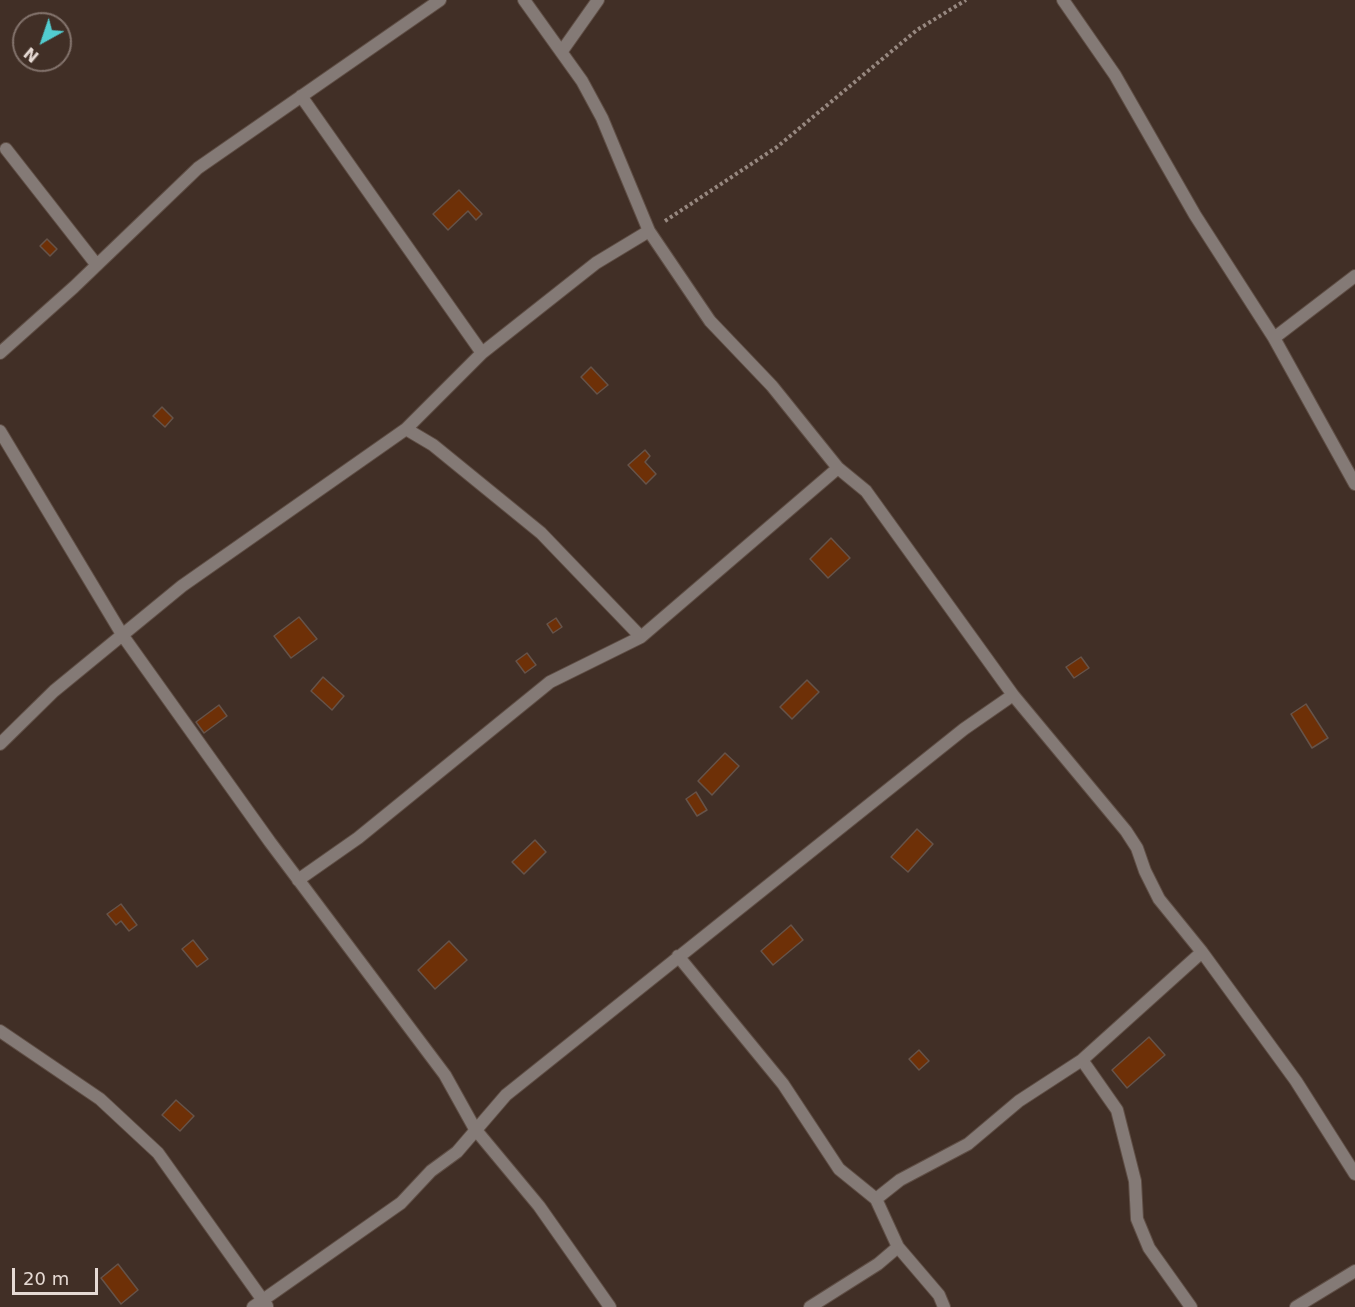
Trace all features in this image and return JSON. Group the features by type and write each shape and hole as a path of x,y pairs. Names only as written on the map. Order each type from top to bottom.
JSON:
{"street":[{"path":"0,353 198,168 440,0"},
{"path":"524,0 582,81 602,118 649,231 710,321 772,386 838,468 866,491 1013,695 1126,831 1137,848 1159,899 1202,952 1296,1081 1355,1174"},
{"path":"562,51 598,0"},
{"path":"1063,0 1115,75 1195,215 1274,338 1355,484"},
{"path":"301,96 482,353"},
{"path":"2,147 96,264"},
{"path":"0,744 54,691 182,586 406,429 482,353 596,262 649,231"},
{"path":"1274,338 1355,276"},
{"path":"406,429 433,445 541,533 641,637"},
{"path":"0,431 123,636 298,880 445,1075 475,1129 539,1206 610,1307"},
{"path":"298,880 358,838 550,682 641,637 838,468"},
{"path":"253,1307 266,1303 400,1203 431,1171 457,1152 506,1095 964,729 1013,695"},
{"path":"876,1199 900,1180 969,1144 1019,1101 1082,1060 1202,952"},
{"path":"678,956 783,1084 838,1169 876,1199 898,1247 939,1295 944,1307"},
{"path":"0,1031 100,1099 147,1142 266,1303"},
{"path":"1082,1060 1118,1110 1134,1181 1137,1219 1149,1248 1191,1307"},
{"path":"810,1307 878,1264 898,1247"},
{"path":"1296,1307 1355,1271"}],"path":[{"path":"649,231 777,147 917,30 966,0"}],"building":[{"path":"459,190 482,214 476,220 468,211 448,230 433,214"},
{"path":"47,239 57,249 50,256 40,246"},
{"path":"591,367 608,385 597,394 581,377"},
{"path":"162,407 173,418 165,427 153,416"},
{"path":"645,450 650,456 645,462 656,474 646,484 628,465"},
{"path":"831,538 850,558 828,578 810,559"},
{"path":"299,617 317,639 291,658 274,636"},
{"path":"556,618 562,627 553,633 547,624"},
{"path":"527,653 536,665 525,673 516,661"},
{"path":"1081,657 1089,668 1074,678 1066,667"},
{"path":"323,677 344,696 332,710 311,691"},
{"path":"807,680 819,692 792,719 780,707"},
{"path":"1306,704 1328,738 1312,748 1291,714"},
{"path":"219,705 227,716 204,733 196,722"},
{"path":"725,753 739,766 712,795 698,781"},
{"path":"696,792 707,810 697,816 686,799"},
{"path":"917,829 933,844 908,872 891,857"},
{"path":"535,840 546,852 524,874 512,862"},
{"path":"121,904 137,925 129,931 121,921 116,925 107,914"},
{"path":"791,925 803,940 773,965 761,951"},
{"path":"193,940 208,959 197,967 182,949"},
{"path":"449,941 467,960 435,989 418,970"},
{"path":"1149,1037 1165,1055 1127,1088 1112,1070"},
{"path":"919,1050 929,1061 919,1070 909,1059"},
{"path":"176,1100 194,1116 180,1131 162,1115"},
{"path":"118,1264 138,1290 121,1304 101,1278"}]}
